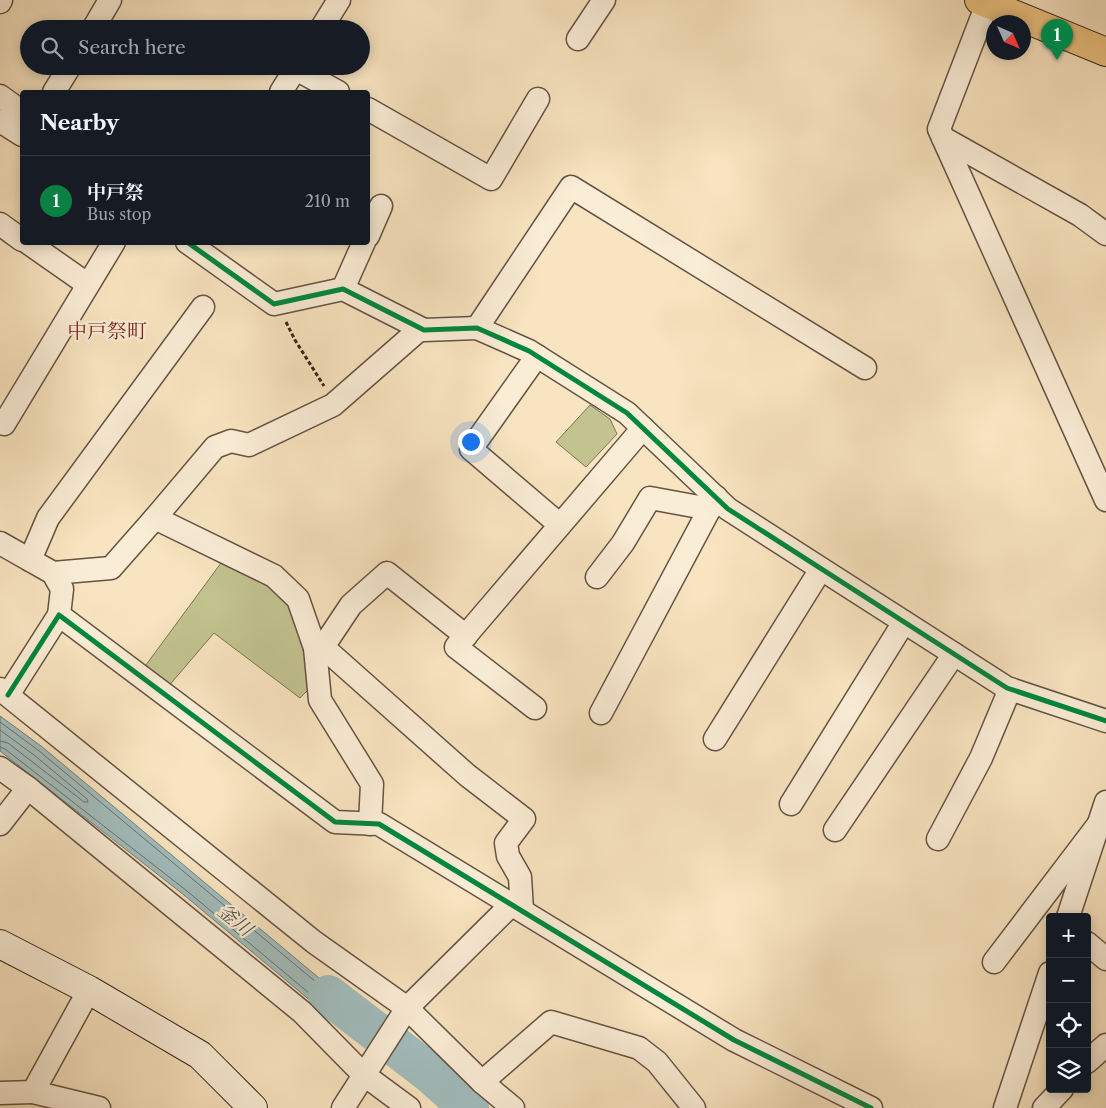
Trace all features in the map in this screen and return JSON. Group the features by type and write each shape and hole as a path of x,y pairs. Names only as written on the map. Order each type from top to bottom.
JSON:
{"highway":[{"path":"983,2 1106,52"}],"street":[{"path":"98,20 110,0"},
{"path":"327,20 339,0"},
{"path":"578,39 604,0"},
{"path":"983,2 939,129 1106,500"},
{"path":"55,90 64,75"},
{"path":"282,90 292,75"},
{"path":"308,75 334,90"},
{"path":"0,96 20,111"},
{"path":"370,110 492,179 538,99"},
{"path":"0,121 20,134"},
{"path":"943,138 1080,215 1106,234"},
{"path":"477,328 571,187 865,368"},
{"path":"0,224 20,239"},
{"path":"30,245 88,284"},
{"path":"4,424 112,245"},
{"path":"195,245 274,304 343,289 420,329 477,328 529,350 627,413 713,503"},
{"path":"343,289 363,245"},
{"path":"30,560 48,518 203,307"},
{"path":"53,573 111,568 216,446 231,440 249,445 336,402 420,329"},
{"path":"537,356 471,449 560,525"},
{"path":"535,708 456,647 643,428"},
{"path":"598,577 623,543 650,498 713,503 728,509 1010,689 1106,721"},
{"path":"601,713 713,503"},
{"path":"155,518 274,576 298,599 319,648 320,700 372,784 370,824"},
{"path":"0,544 53,573 62,589 59,615 4,692 314,942 407,1008 482,1082 513,1108"},
{"path":"715,738 821,569"},
{"path":"319,648 351,605 387,573 466,636"},
{"path":"59,615 335,822 379,824 734,1040 871,1108"},
{"path":"791,804 904,622"},
{"path":"319,648 467,775 524,819 506,843 508,856 520,877 517,907 407,1008 343,1108"},
{"path":"835,830 954,654"},
{"path":"938,839 981,758 1010,689"},
{"path":"0,768 28,788 302,1012 363,1074 409,1108"},
{"path":"0,824 28,788"},
{"path":"1069,913 1106,802"},
{"path":"994,962 1098,825"},
{"path":"0,944 89,990 200,1055 253,1108"},
{"path":"1091,946 1106,959"},
{"path":"1005,1108 1046,985"},
{"path":"33,1092 89,990"},
{"path":"482,1082 551,1022 639,1048 657,1062 694,1108"},
{"path":"1091,1058 1106,1044"},
{"path":"0,1093 33,1092 55,1103 99,1108"},
{"path":"1044,1108 1058,1093"}],"path":[{"path":"277,304 295,340 318,378 336,402"}],"green space":[{"path":"590,405 610,419 617,434 586,467 556,442"},
{"path":"221,563 264,583 281,597 297,619 308,658 311,687 300,698 214,633 167,688 143,669"}],"water":[{"path":"0,716 41,746 373,1023 361,1043 184,895 0,751"},
{"path":"396,1040 478,1108 442,1108 384,1059"}],"waterway":[{"name":"釜川","path":"328,995 430,1073 469,1108"}],"cycle path":[{"path":"191,245 274,304 343,289 424,330 477,328 529,351 627,413 728,509 1007,688 1106,721"},
{"path":"8,695 59,615 335,822 379,824 734,1040 871,1108"}],"place":[{"name":"中戸祭","path":"1057,60"}],"district":[{"name":"中戸祭町","path":"107,331"}]}
